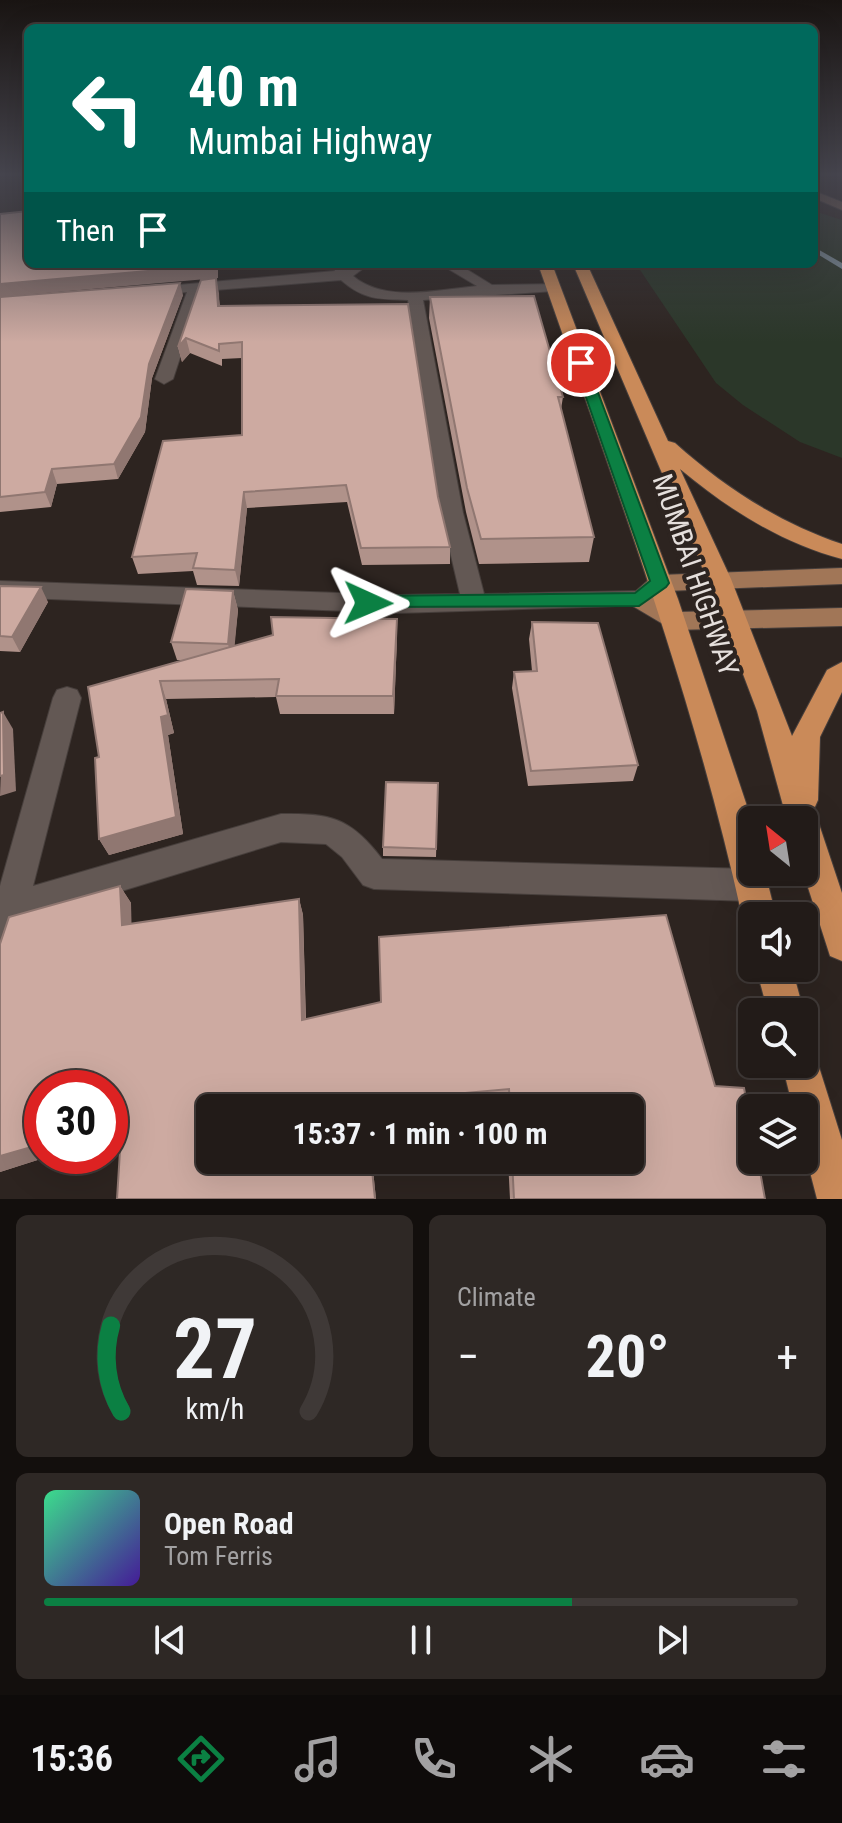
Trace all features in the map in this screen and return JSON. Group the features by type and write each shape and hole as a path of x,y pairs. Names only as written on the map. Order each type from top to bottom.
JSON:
{"highway":[{"name":"MUMBAI HIGHWAY","path":"547,268 649,591 673,621 738,827"},
{"name":"MUMBAI HIGHWAY","path":"582,268 719,579 771,711 799,806"},
{"path":"658,437 698,476 757,515 842,552"},
{"path":"804,806 806,737 836,677 842,672"},
{"name":"MUMBAI HIGHWAY","path":"818,868 842,944"},
{"path":"805,1078 838,1199"}],"main road":[{"path":"649,591 719,579 842,576"},
{"path":"673,621 842,617"}],"street":[{"path":"455,268 476,278 489,289"},
{"path":"136,292 342,269 361,290 377,295 415,296 554,287"},
{"path":"164,379 196,287"},
{"path":"415,296 452,513 474,602"},
{"path":"0,589 397,604 649,591"},
{"path":"0,947 4,911 67,698"},
{"path":"4,911 261,834 296,828 326,827 350,842 374,874 738,885"}],"green space":[{"path":"818,230 842,230 842,458 800,442 743,405 716,383 639,268 818,268"}],"building":[{"path":"0,230 24,230 24,268 182,268 0,284"},
{"path":"216,278 218,306 408,304 438,497 450,547 361,548 346,485 244,492 235,570 193,568 197,553 132,557 163,441 242,435 242,342 219,344 219,351 186,338 178,347 201,280"},
{"path":"180,283 149,364 141,417 114,464 52,469 45,492 0,497 0,297"},
{"path":"534,296 563,397 558,397 594,537 481,539 467,488 430,297"},
{"path":"0,586 41,587 12,637 0,636"},
{"path":"186,589 233,591 228,644 171,642"},
{"path":"271,617 397,619 393,696 276,696 279,679 160,681 168,715 161,717 176,817 99,839 95,758 99,757 88,687 273,635"},
{"path":"532,622 598,623 638,765 531,771 514,672 537,671"},
{"path":"3,712 4,775 0,776 0,713"},
{"path":"386,782 438,783 436,849 383,847"},
{"path":"120,886 122,925 299,899 302,1020 381,1002 379,937 666,915 715,1086 744,1088 745,1094 738,1094 738,1174 761,1174 765,1199 514,1199 513,1174 644,1174 644,1094 509,1094 509,1089 454,1094 196,1094 196,1174 372,1174 375,1199 117,1199 119,1174 128,1174 128,1070 24,1070 24,1149 0,1156 0,944 9,917"}],"waterway":[{"path":"818,252 842,267"}],"route":[{"path":"368,603 639,599 660,583 581,363"}]}
